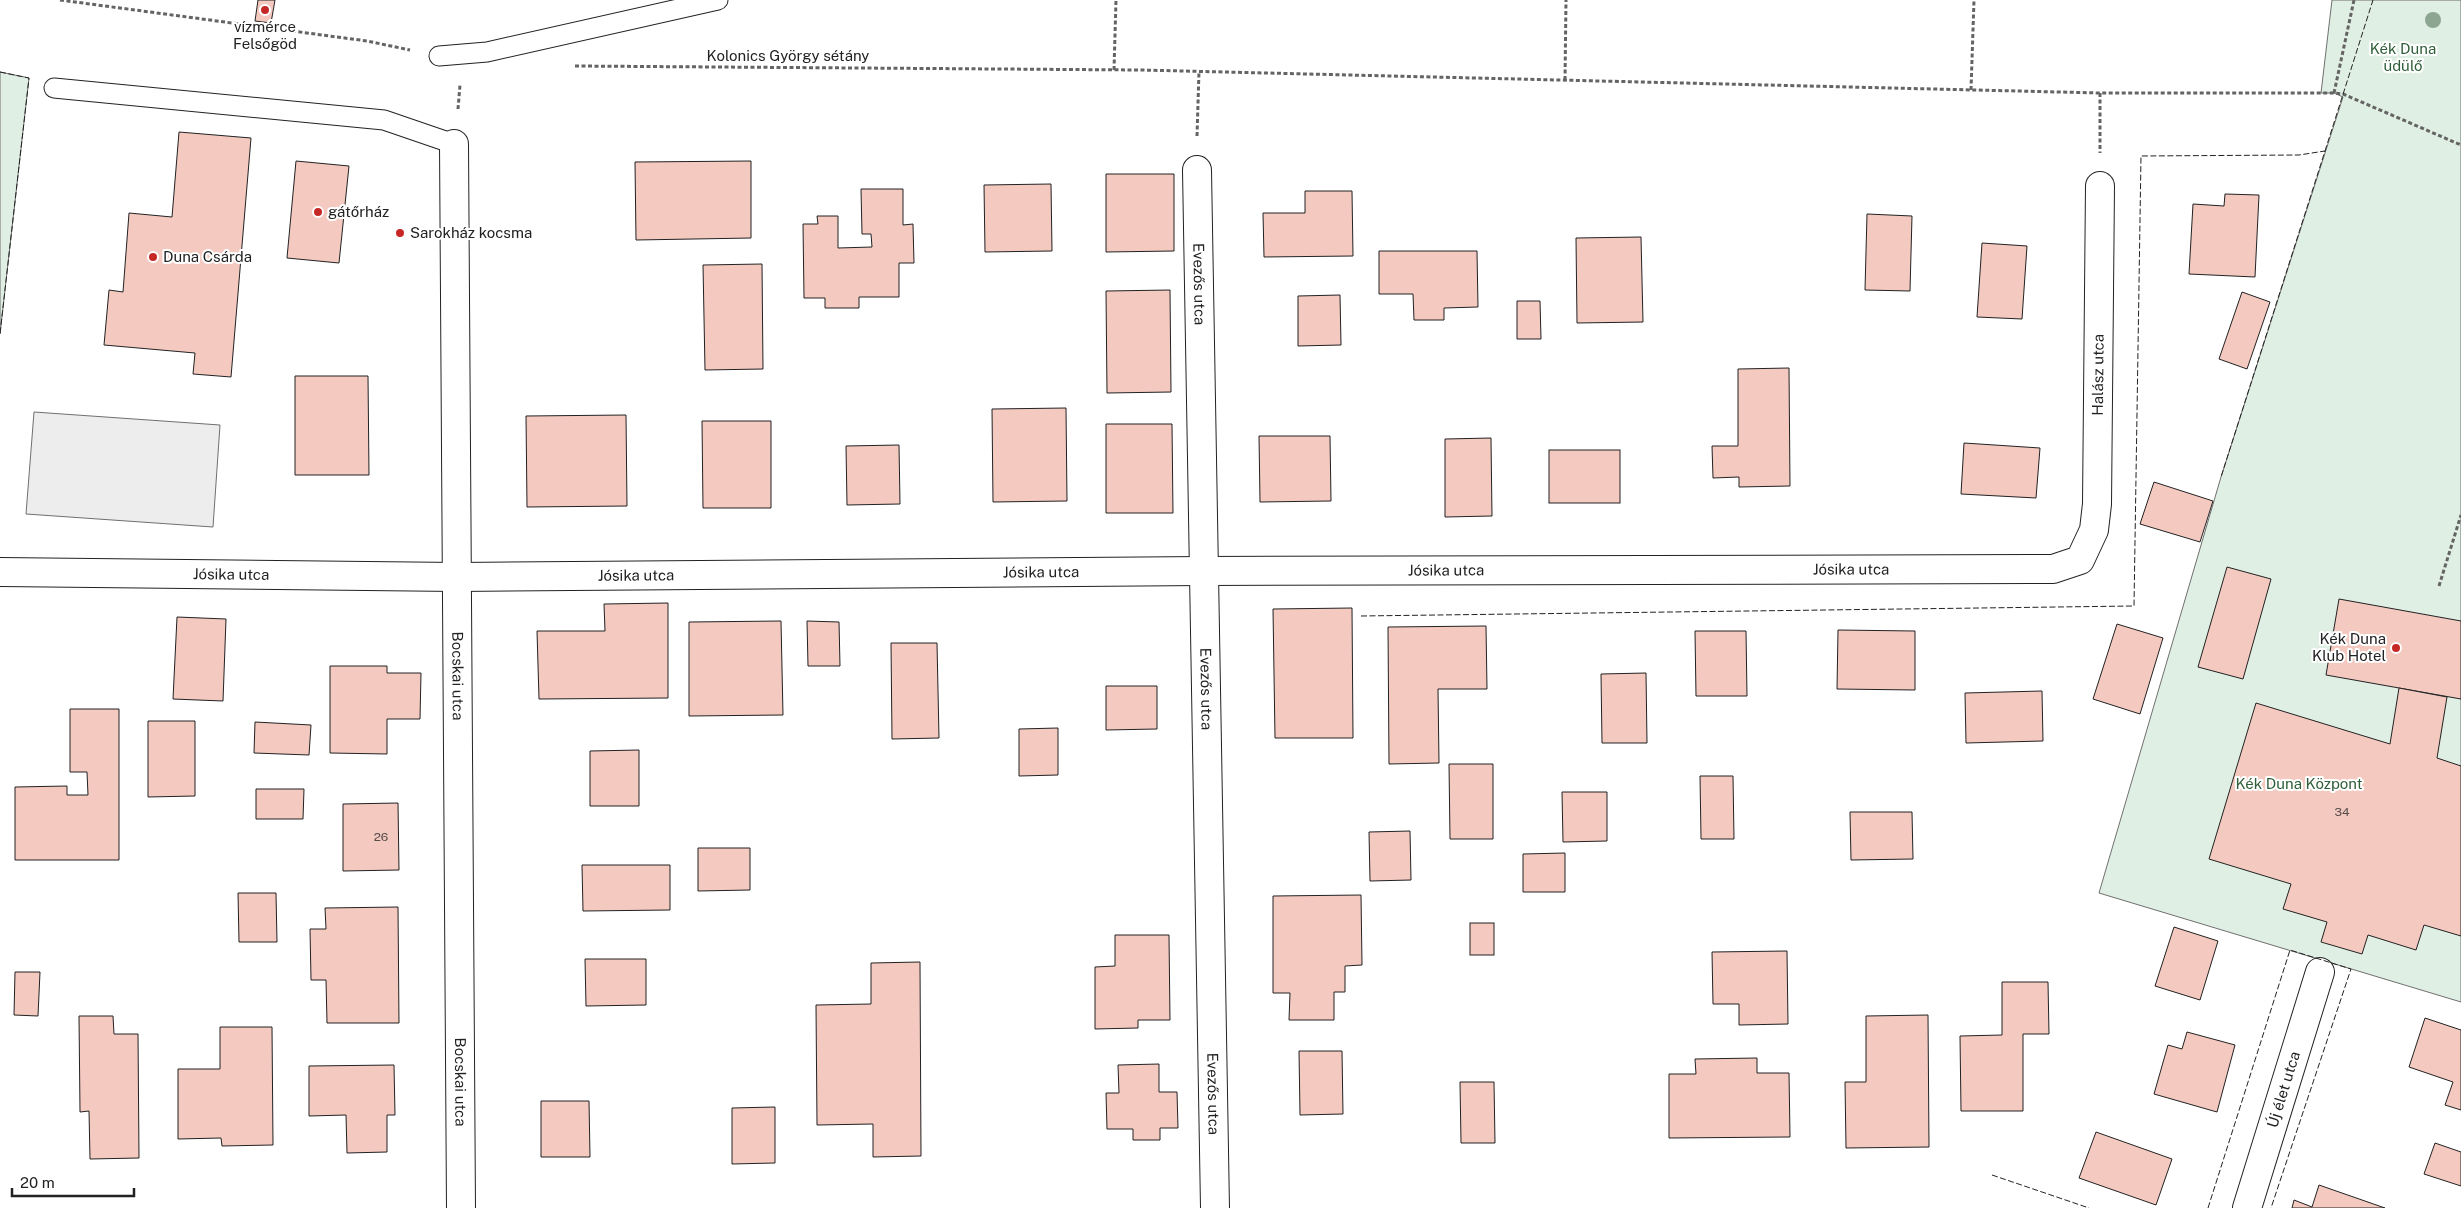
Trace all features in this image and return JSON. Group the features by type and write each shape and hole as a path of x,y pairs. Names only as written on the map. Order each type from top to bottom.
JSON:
{"street":[{"name":"Bocskai utca","path":"454,144 461,1208"},
{"name":"Evezős utca","path":"1197,170 1215,1208"},
{"name":"Halász utca","path":"2080,560 2094,530 2097,504 2100,186"},
{"name":"Jósika utca","path":"0,572 457,577 1203,571 2053,569 2080,560"},
{"name":"Új élet utca","path":"2247,1208 2320,972"}],"lane":[{"path":"438,56 487,52 718,0"},
{"path":"54,88 384,120 454,144"}],"path":[{"path":"60,0 367,41 438,56 454,63 462,72 454,144"},
{"path":"1114,70 1116,0"},
{"path":"1565,80 1566,0"},
{"path":"1971,90 1974,0"},
{"path":"2334,93 2354,0"},
{"name":"Kolonics György sétány","path":"567,66 1199,71 2100,93 2334,93 2343,94 2461,145"},
{"path":"1197,170 1199,71"},
{"path":"2100,93 2100,186"},
{"path":"2439,586 2461,515"}],"green space":[{"name":"Kék Duna Központ","path":"2332,0 2461,0 2461,1002 2099,893 2221,477 2343,97 2334,93 2321,93"},
{"path":"0,72 29,78 0,334"}],"shaded area":[{"path":"34,412 220,425 213,527 26,514"}],"building":[{"name":"vízmérce Felsőgöd","path":"258,0 275,0 271,23 255,21"},
{"path":"179,132 251,138 231,377 193,374 195,353 104,345 109,290 123,292 129,213 172,217"},
{"name":"gátőrház","path":"296,161 349,166 339,263 287,258"},
{"path":"751,161 751,238 636,240 635,162"},
{"path":"1106,174 1174,174 1174,251 1106,252"},
{"path":"1051,184 1052,251 985,252 984,185"},
{"path":"861,189 903,189 903,225 913,224 914,263 899,263 899,297 859,297 859,308 825,308 825,298 804,298 803,224 818,224 817,216 838,216 838,248 872,247 871,234 862,234"},
{"path":"1305,191 1352,191 1353,256 1264,257 1263,213 1305,213"},
{"path":"2225,194 2259,195 2255,277 2189,274 2193,204 2224,206"},
{"path":"1867,214 1912,216 1910,291 1865,290"},
{"path":"1641,237 1643,322 1577,323 1576,238"},
{"path":"1982,243 2027,246 2022,319 1977,317"},
{"path":"1379,251 1477,251 1478,307 1444,308 1444,320 1414,320 1413,294 1379,294"},
{"path":"762,264 763,369 705,370 703,265"},
{"path":"1170,290 1171,392 1107,393 1106,291"},
{"path":"2242,292 2270,302 2247,369 2219,359"},
{"path":"1340,295 1341,345 1298,346 1298,296"},
{"path":"1517,301 1540,301 1541,339 1517,339"},
{"path":"1789,368 1790,486 1739,487 1739,477 1713,478 1712,446 1738,446 1738,369"},
{"path":"295,376 368,376 369,475 295,475"},
{"path":"1066,408 1067,501 993,502 992,409"},
{"path":"626,415 627,506 527,507 526,416"},
{"path":"702,421 771,421 771,508 703,508"},
{"path":"1106,424 1172,424 1173,513 1106,513"},
{"path":"1259,436 1330,436 1331,501 1260,502"},
{"path":"1491,438 1492,516 1445,517 1445,439"},
{"path":"1964,443 2040,448 2036,498 1961,494"},
{"path":"899,445 900,504 847,505 846,446"},
{"path":"1549,450 1620,450 1620,503 1549,503"},
{"path":"2154,482 2213,501 2200,542 2140,524"},
{"path":"2227,567 2271,579 2243,679 2198,667"},
{"name":"Kék Duna Klub Hotel","path":"2339,599 2461,621 2461,699 2326,675"},
{"path":"668,603 668,698 539,699 537,631 605,631 604,604"},
{"path":"1352,608 1353,738 1275,738 1273,609"},
{"path":"177,617 226,619 223,701 173,699"},
{"path":"781,621 783,715 689,716 689,622"},
{"path":"807,621 839,622 840,666 808,666"},
{"path":"2117,624 2163,638 2140,714 2093,699"},
{"path":"1486,626 1487,689 1438,689 1439,763 1389,764 1388,627"},
{"path":"1838,630 1915,631 1915,690 1837,689"},
{"path":"1695,631 1746,631 1747,696 1696,696"},
{"path":"891,643 937,643 939,738 892,739"},
{"path":"330,666 387,666 387,673 421,673 420,719 387,719 387,754 330,753"},
{"path":"1646,673 1647,743 1602,743 1601,674"},
{"path":"1106,686 1157,686 1157,729 1106,730"},
{"path":"2399,688 2447,697 2437,758 2461,766 2461,936 2424,925 2416,950 2368,935 2362,954 2321,942 2327,922 2283,909 2291,884 2209,859 2256,703 2390,744"},
{"path":"2042,691 2043,741 1966,743 1965,693"},
{"path":"70,709 119,709 119,860 15,860 15,787 67,786 67,795 88,795 87,772 70,772"},
{"path":"148,721 195,721 195,796 148,797"},
{"path":"255,722 311,725 309,755 254,753"},
{"path":"1058,728 1058,775 1019,776 1019,729"},
{"path":"639,750 639,806 590,806 590,751"},
{"path":"1449,764 1493,764 1493,839 1450,839"},
{"path":"1700,776 1733,776 1734,839 1701,839"},
{"path":"256,789 304,789 303,819 256,819"},
{"path":"1562,792 1607,792 1607,841 1563,842"},
{"path":"398,803 399,870 343,871 343,804"},
{"path":"1850,812 1912,812 1913,859 1851,860"},
{"path":"1410,831 1411,880 1370,881 1369,832"},
{"path":"698,848 750,848 750,890 698,891"},
{"path":"1565,853 1565,892 1523,892 1523,854"},
{"path":"582,865 670,865 670,910 583,911"},
{"path":"238,893 276,893 277,942 239,942"},
{"path":"1361,895 1362,965 1345,966 1345,992 1334,992 1334,1020 1289,1020 1290,993 1273,993 1273,896"},
{"path":"398,907 399,1023 327,1023 326,980 311,980 310,929 326,929 325,908"},
{"path":"1470,923 1494,923 1494,955 1470,955"},
{"path":"2174,927 2218,941 2200,1000 2155,986"},
{"path":"1115,935 1169,935 1170,1020 1138,1020 1138,1028 1095,1029 1095,967 1115,966"},
{"path":"1787,951 1788,1024 1739,1025 1739,1004 1713,1004 1712,952"},
{"path":"585,959 646,959 646,1005 586,1006"},
{"path":"920,962 921,1156 873,1157 873,1124 817,1125 816,1005 871,1004 871,963"},
{"path":"15,972 40,972 38,1016 14,1015"},
{"path":"2002,982 2048,982 2049,1034 2023,1034 2023,1111 1961,1111 1960,1036 2002,1035"},
{"path":"1928,1015 1929,1147 1846,1148 1845,1082 1866,1082 1866,1016"},
{"path":"79,1016 113,1016 114,1034 138,1034 139,1158 90,1159 89,1111 80,1112"},
{"path":"2425,1018 2461,1030 2461,1110 2445,1105 2453,1082 2409,1067"},
{"path":"220,1027 272,1027 273,1145 222,1146 221,1138 178,1139 178,1069 220,1069"},
{"path":"2187,1032 2235,1045 2217,1112 2154,1094 2168,1045 2182,1049"},
{"path":"1299,1051 1342,1051 1343,1114 1300,1115"},
{"path":"1757,1058 1757,1073 1789,1073 1790,1137 1669,1138 1669,1074 1696,1074 1695,1059"},
{"path":"1159,1064 1159,1092 1177,1092 1178,1128 1160,1128 1160,1140 1133,1140 1133,1129 1107,1129 1106,1093 1119,1093 1118,1065"},
{"path":"394,1065 395,1115 387,1115 387,1152 347,1153 346,1115 309,1116 309,1066"},
{"path":"1460,1082 1494,1082 1495,1143 1461,1143"},
{"path":"541,1101 589,1101 590,1157 541,1157"},
{"path":"775,1107 775,1163 732,1164 732,1108"},
{"path":"2096,1132 2172,1159 2156,1205 2079,1178"},
{"path":"2435,1143 2461,1152 2461,1186 2424,1174"},
{"path":"2319,1185 2385,1208 2292,1208 2294,1200 2312,1207"}],"fence":[{"path":"2325,151 2373,0"},
{"path":"0,72 29,78 0,334"},
{"path":"1361,616 2134,606 2141,156 2299,155 2325,151 2221,477"},
{"path":"2208,1208 2290,950 2351,969 2271,1208"},
{"path":"1992,1175 2089,1208"}],"place":[{"name":"vízmérce Felsőgöd","path":"265,10"},
{"name":"gátőrház","path":"318,212"},
{"name":"Sarokház kocsma","path":"400,233"},
{"name":"Duna Csárda","path":"153,257"},
{"name":"Kék Duna Klub Hotel","path":"2396,648"}],"park label":[{"name":"Kék Duna üdülő","path":"2403,58"}]}
